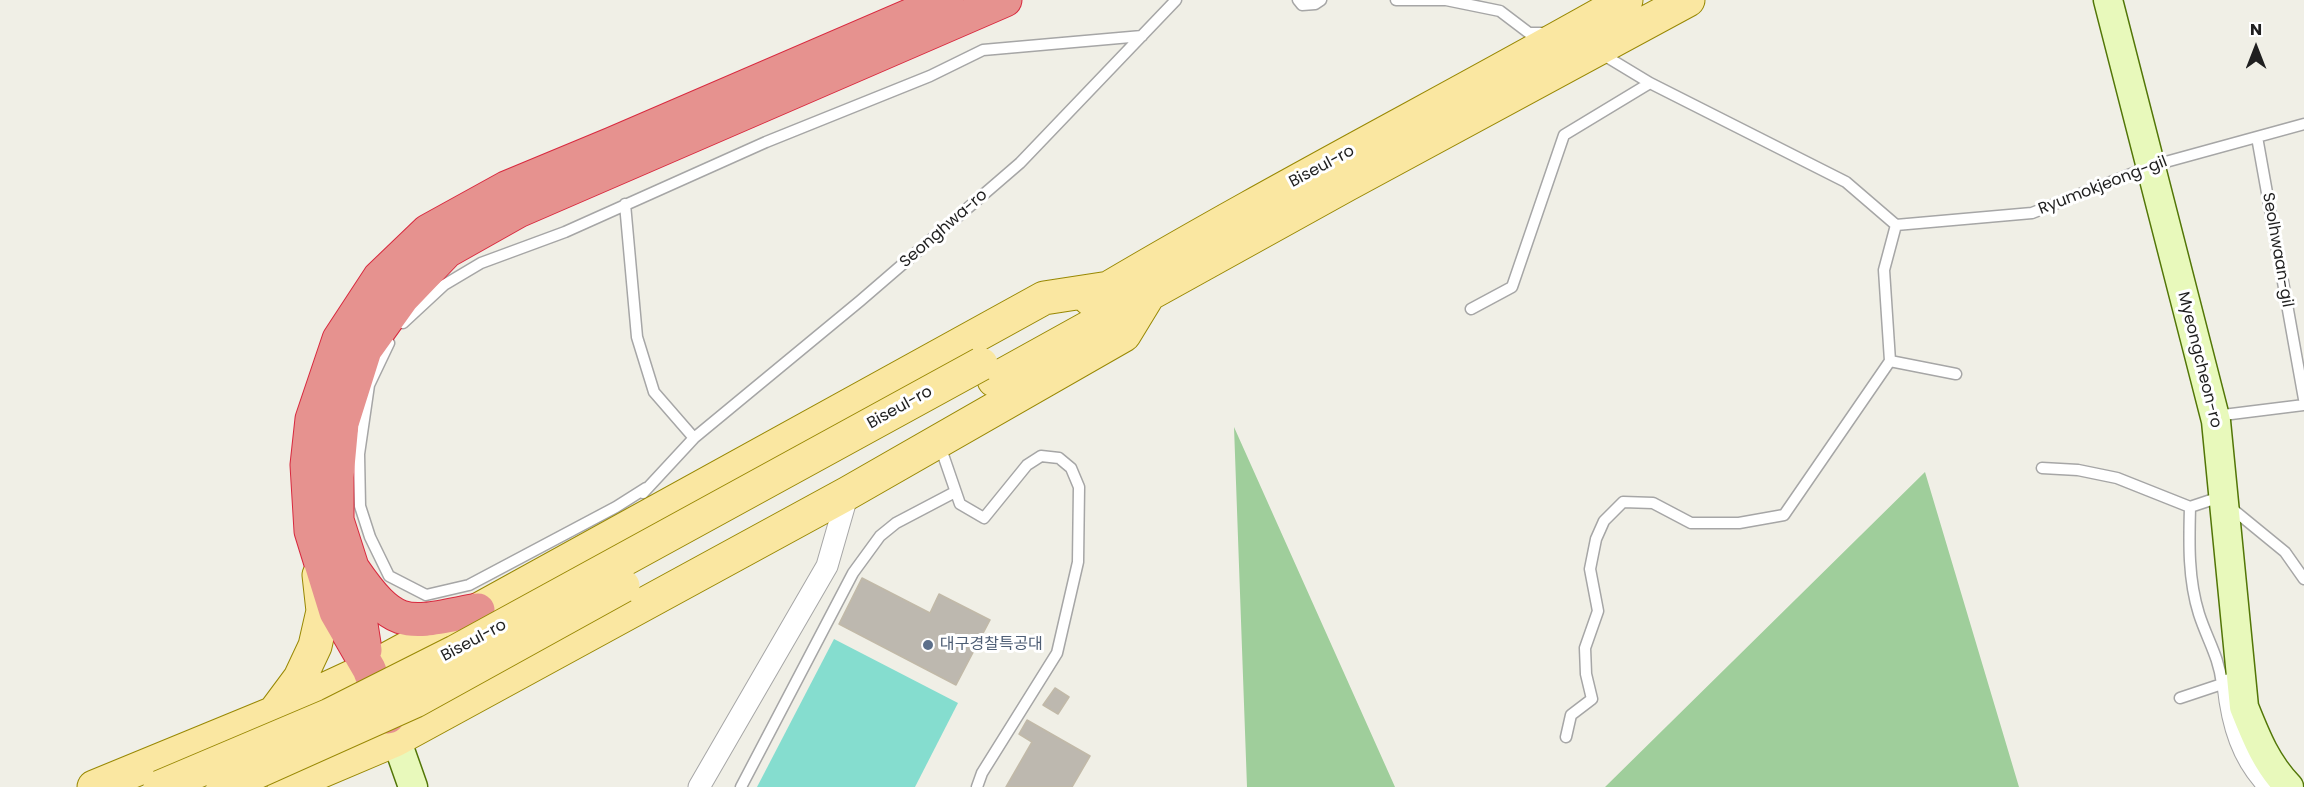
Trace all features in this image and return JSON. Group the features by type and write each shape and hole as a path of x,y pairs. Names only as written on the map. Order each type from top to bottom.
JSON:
{"highway":[{"path":"391,728 369,669 336,612 311,531 307,465 312,419 339,339 379,278 428,231 506,188 946,0"},
{"path":"369,669 352,567 337,520 337,477 342,423 365,350 403,297 447,251 518,211 1005,0"},
{"path":"352,567 371,596 389,612 402,619 419,621 478,610"}],"main road":[{"name":"Biseul-ro","path":"160,787 330,716 987,372 1149,294 1346,185 1582,42 1626,0"},
{"name":"Biseul-ro","path":"223,787 415,701 987,372 1108,288 1264,198 1582,42 1688,0"},
{"path":"94,787 274,713 369,669 478,610 629,518 1044,298 1108,288"},
{"path":"284,787 391,728 848,492 1124,335 1149,294"},
{"path":"274,713 300,678 315,646 323,611 316,543"}],"street":[{"name":"Myeongcheon-ro","path":"2108,0 2215,416 2244,707 2260,750 2277,775 2289,787"},
{"path":"699,787 827,566 848,492"},
{"path":"2224,500 2214,518 2231,716 2240,743 2259,776 2270,787"},
{"path":"391,728 413,787"}],"lane":[{"name":"Seonghwa-ro","path":"646,488 694,438 860,301 1020,163 1176,0"},
{"path":"1298,0 1302,5 1316,4 1321,0"},
{"path":"1396,0 1446,0 1478,6 1500,11 1529,33 1582,42 1650,82 1846,182 1896,225 1884,270 1890,361 1784,514 1739,523 1691,523 1653,503 1623,502 1604,521 1596,539 1590,569 1598,611 1585,648 1586,674 1592,699 1571,715 1566,737"},
{"path":"646,488 616,507 469,585 426,595 389,576 370,537 360,506 359,454 369,385 386,347 408,316 444,285 481,263 566,232 766,142 930,76 983,50 1142,36"},
{"path":"1471,309 1512,287 1564,135 1650,82"},
{"name":"Ryumokjeong-gil","path":"1896,225 2032,213 2151,166 2304,124"},
{"name":"Seolhwaan-gil","path":"2257,137 2304,399"},
{"path":"625,204 637,336 654,392 694,438"},
{"path":"1890,361 1956,374"},
{"path":"2215,416 2304,405"},
{"path":"938,440 960,504 984,518 1027,465 1041,456 1059,458 1071,468 1079,488 1078,562 1057,653 982,773 977,787"},
{"path":"2042,468 2078,470 2117,478 2190,507 2224,500 2285,552 2304,579"},
{"path":"629,518 646,488"},
{"path":"741,787 853,573 873,545 896,523 955,492"},
{"path":"2180,698 2222,684 2220,665 2198,612 2188,554 2190,507"}],"green space":[{"path":"1234,427 1395,787 1247,787"},
{"path":"1925,472 2019,787 1605,787"}],"shaded area":[{"path":"834,639 958,703 915,787 757,787"}],"building":[{"name":"대구경찰특공대","path":"862,578 930,613 939,594 990,620 956,685 839,624"},
{"path":"1055,688 1069,697 1058,714 1043,705"},
{"path":"1027,720 1090,756 1072,787 1006,787 1032,742 1019,734"}],"place":[{"name":"대구경찰특공대","path":"928,645"}]}
